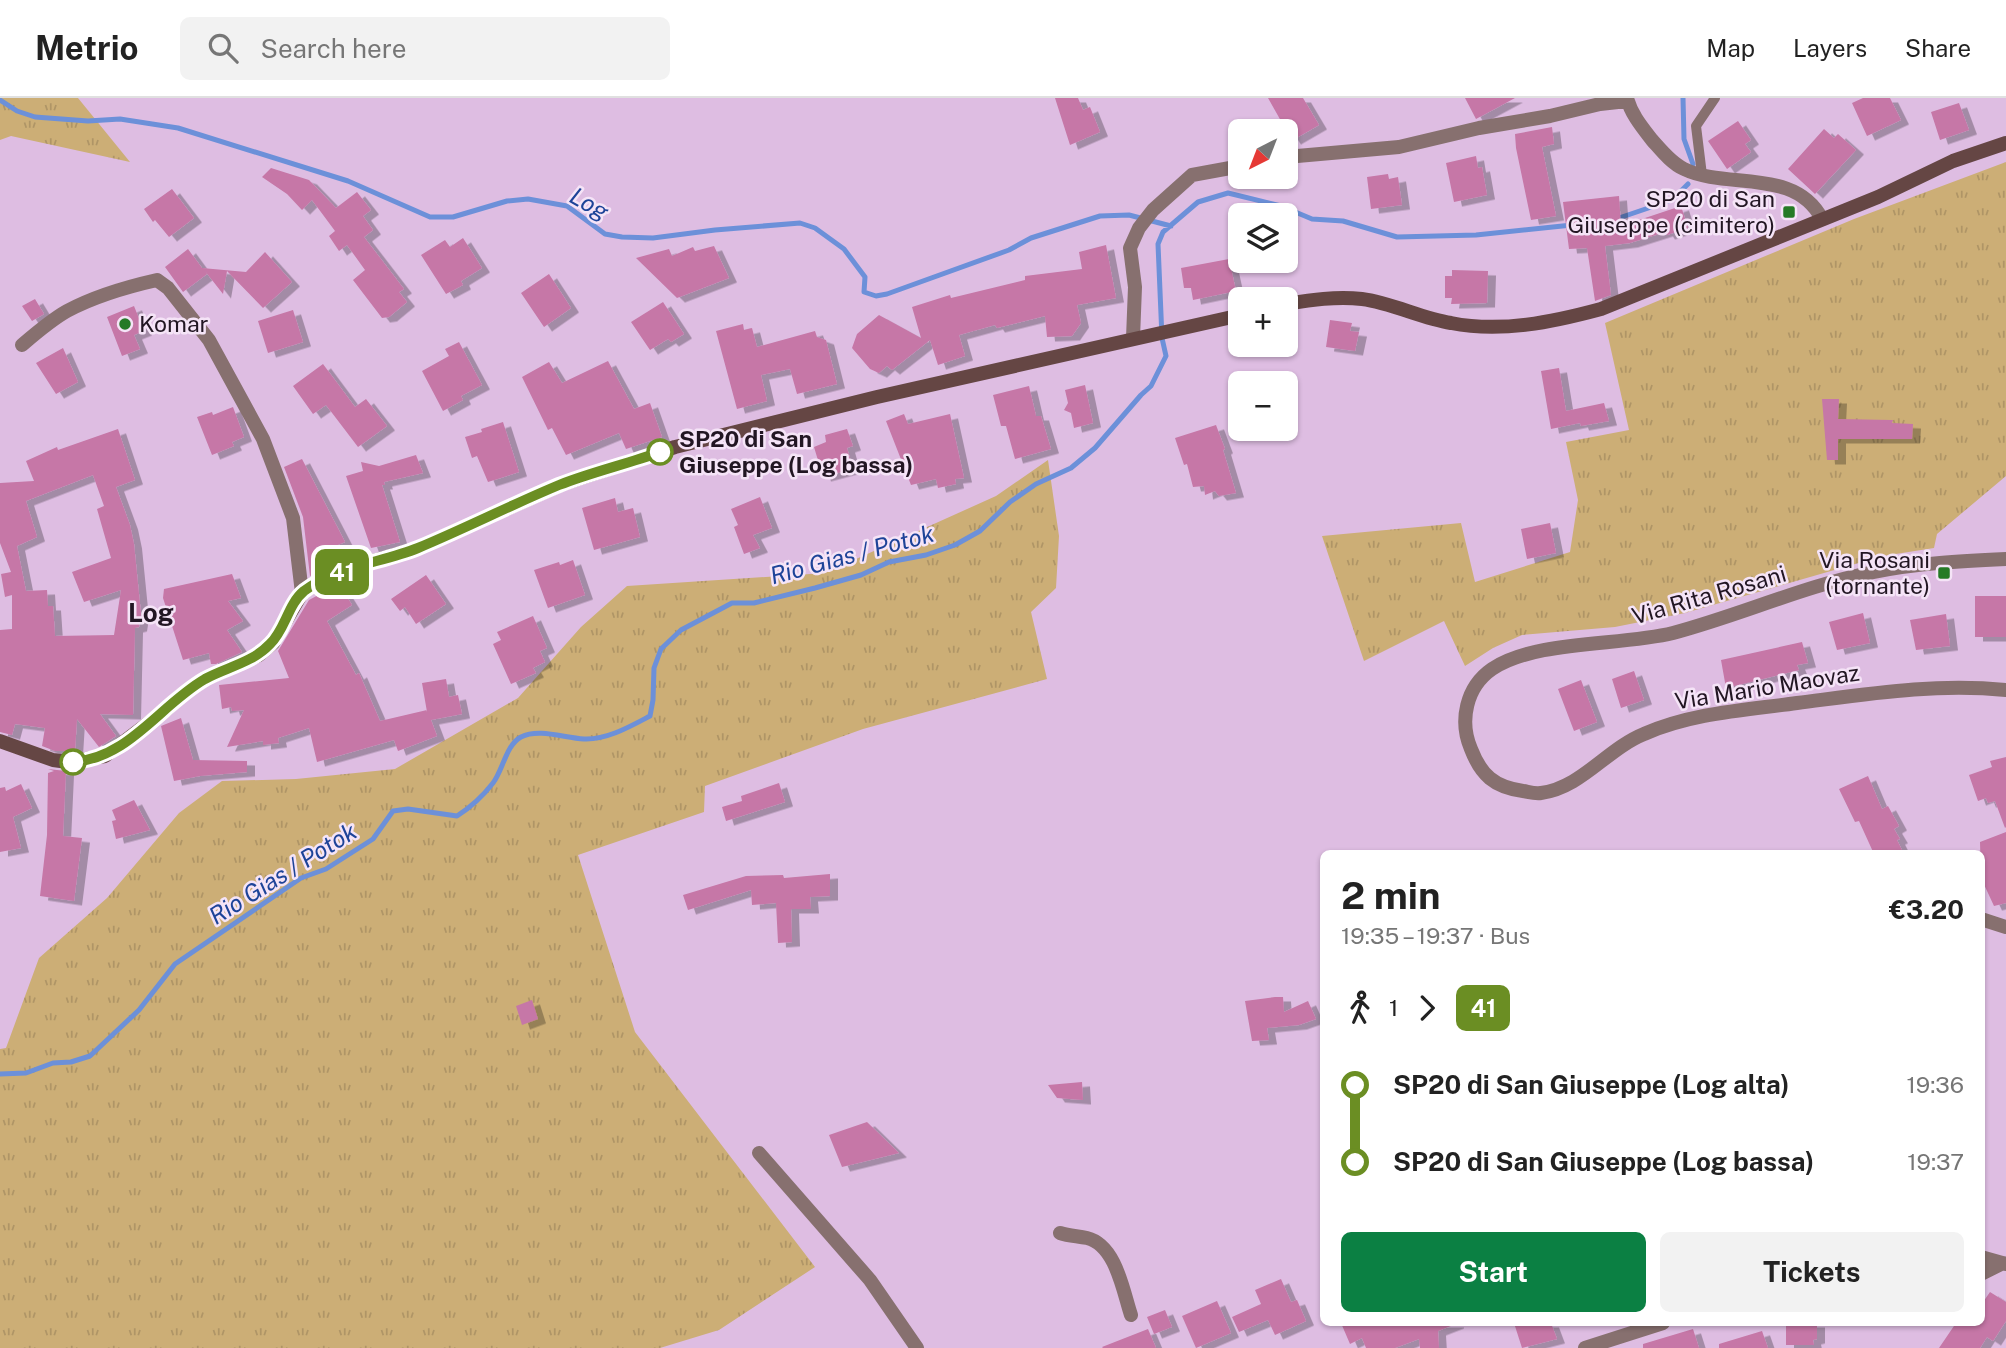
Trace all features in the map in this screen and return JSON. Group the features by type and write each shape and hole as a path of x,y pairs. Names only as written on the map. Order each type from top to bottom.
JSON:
{"street":[{"path":"1298,156 1399,148 1479,128 1627,99 1640,125 1663,153 1683,169 1702,175 1768,183 1802,195 1815,205 1822,219"},
{"path":"1298,302 1318,298 1363,299 1451,323 1485,326 1522,326 1563,319 1601,309 1878,197 1953,161 2006,143"},
{"path":"1133,338 1135,288 1130,248 1139,228 1153,210 1192,175 1228,168"},
{"path":"22,345 65,312 96,298 157,280 168,288 209,340 263,439 293,518 302,593"},
{"path":"0,741 53,760 68,762 105,756 201,682 258,655 272,643 302,593 314,585 356,566 416,549 562,484 675,447 877,397 1228,318"},
{"name":"Via Rita Rosani","path":"1478,767 1467,741 1464,712 1473,688 1490,670 1515,657 1672,633 1874,572 1956,561 2006,559"},
{"name":"Via Mario Maovaz","path":"1478,767 1493,782 1512,790 1539,793 1569,785 1642,734 1684,720 1943,686 2006,690"},
{"path":"1985,920 2006,928"},
{"path":"758,1153 870,1280 918,1348"},
{"path":"1060,1233 1087,1238 1105,1247 1125,1290 1131,1315"},
{"path":"1985,1258 2005,1263"},
{"path":"1985,1272 2005,1263"},
{"path":"1585,1348 1655,1326"},
{"path":"1639,1332 1644,1348"}],"lane":[{"path":"1702,175 1696,125 1715,98"}],"green space":[{"path":"0,98 78,98 130,162 11,136 0,140"},
{"path":"2006,162 2006,476 1937,534 1934,548 1883,556 1685,613 1615,627 1522,635 1493,648 1465,666 1444,621 1364,661 1322,536 1461,523 1475,582 1570,552 1578,500 1566,442 1629,430 1605,323 1854,219"},
{"path":"1048,460 1059,536 1056,588 1031,612 1047,679 863,729 705,786 704,812 578,855 635,1032 815,1267 719,1330 660,1348 0,1348 0,1049 6,1048 39,958 107,898 179,813 222,781 296,779 395,769 518,698 581,627 627,586 825,573 996,496"}],"building":[{"path":"1055,98 1078,98 1083,110 1090,107 1100,132 1070,145"},
{"path":"1268,98 1303,98 1319,125 1298,137 1298,119 1280,119"},
{"path":"1465,98 1515,98 1476,119"},
{"path":"1863,98 1890,98 1901,120 1867,136 1852,103"},
{"path":"1959,103 1969,130 1940,140 1931,112"},
{"path":"1738,121 1751,140 1745,144 1751,152 1727,169 1708,141"},
{"path":"1552,127 1554,144 1542,147 1556,216 1531,220 1515,134"},
{"path":"1824,129 1834,138 1838,134 1856,150 1815,194 1788,169"},
{"path":"1476,156 1478,168 1482,167 1487,195 1454,202 1446,163"},
{"path":"271,168 309,180 336,208 357,192 371,210 363,216 373,230 364,237 404,289 399,292 407,302 389,317 382,318 353,280 365,270 347,245 339,251 329,236 335,231 312,200 302,210 287,194 262,177"},
{"path":"1388,174 1389,179 1398,177 1402,205 1371,209 1367,177"},
{"path":"172,189 194,218 169,237 144,209"},
{"path":"1619,196 1621,226 1681,206 1688,228 1667,235 1665,232 1630,243 1605,246 1611,295 1595,301 1587,248 1569,249 1563,202"},
{"path":"463,238 482,268 461,281 463,285 446,294 421,255 445,240 450,247"},
{"path":"1106,245 1116,298 1077,305 1081,323 1072,336 1047,337 1045,316 997,328 995,325 959,335 965,356 938,365 930,340 892,370 887,366 879,373 870,369 852,348 857,334 879,315 921,338 912,307 950,295 951,298 1025,280 1025,276 1082,269 1079,252"},
{"path":"714,246 729,278 677,298 636,258 669,249 672,256 693,247 695,251"},
{"path":"188,249 202,268 246,272 265,252 292,282 263,308 227,271 223,294 205,271 207,274 183,292 165,267"},
{"path":"1228,259 1228,273 1232,273 1235,287 1228,287 1228,293 1193,300 1191,288 1184,288 1181,268"},
{"path":"1452,270 1488,271 1487,303 1451,304 1452,298 1445,298 1445,276 1452,276"},
{"path":"549,274 571,308 544,327 521,293"},
{"path":"35,299 44,314 32,321 22,306"},
{"path":"663,302 684,334 671,342 668,339 650,350 631,322"},
{"name":"Komar","path":"134,306 144,331 134,335 140,349 122,356 107,317"},
{"path":"293,310 303,342 268,353 258,321"},
{"path":"1330,320 1352,323 1350,331 1359,332 1355,351 1326,347"},
{"path":"743,324 744,330 752,328 757,347 815,331 817,337 826,340 837,384 797,394 790,369 761,375 767,401 737,409 716,331"},
{"path":"459,342 482,385 461,396 463,400 443,411 422,371 449,356 445,349"},
{"path":"63,348 78,382 56,394 36,363"},
{"path":"608,361 634,409 650,403 662,437 626,449 619,433 566,455 552,428 548,430 522,377 549,362 562,383"},
{"path":"323,364 355,407 366,399 387,426 358,447 326,405 313,414 293,386"},
{"path":"1559,368 1566,411 1604,403 1609,421 1551,429 1541,371"},
{"path":"1085,385 1093,423 1074,428 1071,413 1064,410 1068,403 1065,390"},
{"path":"1029,386 1036,416 1041,416 1051,449 1015,459 1006,426 1001,426 993,395"},
{"path":"1822,399 1839,399 1838,419 1893,420 1892,423 1913,424 1912,439 1838,439 1838,460 1827,460"},
{"path":"233,407 244,437 232,442 234,446 212,455 197,417 212,412 213,415"},
{"path":"904,414 908,424 950,414 964,478 955,479 956,484 938,488 936,479 911,485 886,421"},
{"path":"503,422 519,472 488,482 477,456 472,458 465,437"},
{"path":"1216,425 1236,493 1219,496 1215,491 1205,495 1204,486 1193,487 1187,464 1184,465 1175,438"},
{"path":"118,429 135,480 116,487 134,544 141,614 139,627 135,628 133,715 100,714 116,736 99,747 77,719 75,751 55,751 42,746 45,728 15,724 12,735 0,732 0,630 12,629 12,595 5,597 1,574 11,572 0,543 0,483 34,481 26,461 57,447 58,450","holes":["93,475 104,506 97,509 111,558 72,572 84,602 121,590 114,635 55,636 53,606 48,606 47,590 26,591 17,546 37,537 26,501"]},
{"path":"847,429 853,446 847,448 853,469 823,477 814,447 826,442 825,435"},
{"path":"416,455 423,473 384,482 385,485 382,485 400,542 371,548 346,476 363,471 361,462 379,466"},
{"path":"302,459 345,542 320,552 325,570 310,576 303,517 284,467"},
{"path":"760,497 772,528 753,535 760,548 744,554 734,527 738,525 731,509"},
{"path":"615,498 618,512 633,508 640,537 594,550 582,508"},
{"path":"1550,523 1556,553 1527,559 1521,529"},
{"path":"573,560 585,595 548,608 534,570"},
{"path":"232,574 241,598 228,601 243,621 227,630 242,652 216,664 211,664 209,653 183,660 163,598 164,589"},
{"path":"426,575 446,604 416,624 405,607 400,611 391,599"},
{"path":"339,584 352,605 327,621 356,675 359,673 380,721 427,710 422,683 446,679 449,697 458,695 462,714 431,720 437,736 398,751 394,740 317,762 309,728 278,738 279,743 263,745 263,741 227,747 244,710 232,711 231,707 222,709 219,685 289,678 278,651 309,600"},
{"path":"1975,596 2006,596 2006,637 1975,637"},
{"path":"1863,613 1870,643 1837,650 1829,622"},
{"path":"1946,614 1950,646 1916,650 1910,620"},
{"path":"533,616 547,648 540,651 545,662 533,668 536,673 511,684 493,644 501,640 497,632"},
{"path":"1802,642 1808,663 1797,665 1799,670 1726,688 1721,660"},
{"path":"1634,671 1644,700 1621,708 1612,679"},
{"path":"1581,680 1597,722 1574,731 1558,689"},
{"path":"181,718 193,760 247,761 247,772 174,781 161,726"},
{"path":"2006,757 2005,828 1995,801 1988,803 1986,798 1978,801 1969,775 1992,767 1990,761"},
{"path":"48,769 66,771 63,836 82,838 74,901 40,896 47,835 48,773 54,771"},
{"path":"1868,776 1882,809 1888,806 1899,826 1894,829 1902,850 1872,850 1859,821 1855,822 1839,789"},
{"path":"779,783 785,802 726,821 722,807 742,801 741,796"},
{"path":"21,784 32,808 13,817 21,848 0,852 0,788 5,787 6,791"},
{"path":"134,800 150,830 116,839 112,821 116,820 112,810"},
{"path":"2006,832 2006,903 1994,906 1985,887 1985,850 1980,850 1980,842"},
{"path":"830,874 830,896 810,897 811,909 791,909 792,942 778,943 776,903 752,905 751,890 688,910 683,895 746,876 783,875 784,878"},
{"path":"1283,997 1284,1012 1308,1001 1316,1019 1299,1025 1267,1028 1269,1040 1252,1041 1245,1001"},
{"path":"532,1000 538,1019 522,1025 516,1006"},
{"path":"1082,1082 1083,1100 1057,1098 1048,1085"},
{"path":"867,1122 899,1153 842,1167 829,1135"},
{"path":"1281,1279 1291,1302 1297,1300 1306,1321 1275,1335 1268,1320 1239,1332 1232,1317 1261,1304 1255,1290"},
{"path":"1990,1292 2006,1302 2006,1321 1993,1341 1987,1337 1980,1348 1939,1348 1954,1326 1985,1326 1985,1299"},
{"path":"1217,1301 1231,1333 1196,1348 1182,1316"},
{"path":"1165,1310 1172,1327 1154,1334 1147,1317"},
{"path":"1342,1326 1451,1326 1438,1331 1439,1348 1420,1348 1419,1339 1395,1348 1366,1348 1362,1338 1350,1344"},
{"path":"1515,1326 1552,1326 1557,1339 1522,1348"},
{"path":"1786,1326 1817,1326 1814,1345 1786,1345"},
{"path":"1148,1329 1156,1348 1102,1347"},
{"path":"1693,1329 1699,1348 1643,1348 1643,1344"},
{"path":"1762,1331 1768,1348 1719,1348 1719,1344"}],"waterway":[{"path":"1683,98 1684,139 1693,164"},
{"name":"Log","path":"0,100 17,111 35,117 88,121 120,119 178,128 348,181 430,217 453,217 507,201 528,199 567,206 605,234 622,237 653,238 800,223 815,228 844,249 865,277 864,292 876,296 1009,250 1031,238 1100,216 1129,215 1171,226"},
{"path":"1616,219 1672,200 1688,184"},
{"name":"Rio Gias / Potok","path":"0,1074 26,1073 53,1063 71,1062 90,1056 139,1010 175,964 301,878 326,869 373,839 393,811 408,809 457,816 467,809 493,783 508,752 521,737 544,733 593,739 618,732 650,716 654,668 661,649 681,630 732,603 754,603 815,588 861,575 889,562 926,555 955,545 980,531 1010,502 1036,484 1071,468 1095,448 1151,386 1166,356 1162,338 1158,244 1163,232 1198,202 1228,193 1281,206 1312,219 1343,221 1397,237 1476,235 1572,225"}],"bus line":[{"name":"41","path":"73,762 105,756 180,696 207,678 258,655 272,643 302,593 314,585 356,566 416,549 562,484 660,452"}],"place":[{"name":"SP20 di San Giuseppe (cimitero)","path":"1789,212"},
{"name":"Komar","path":"125,324"},
{"name":"SP20 di San Giuseppe (Log bassa)","path":"660,452"},
{"name":"Via Rosani (tornante)","path":"1944,573"}],"district":[{"name":"Log","path":"151,613"}]}
